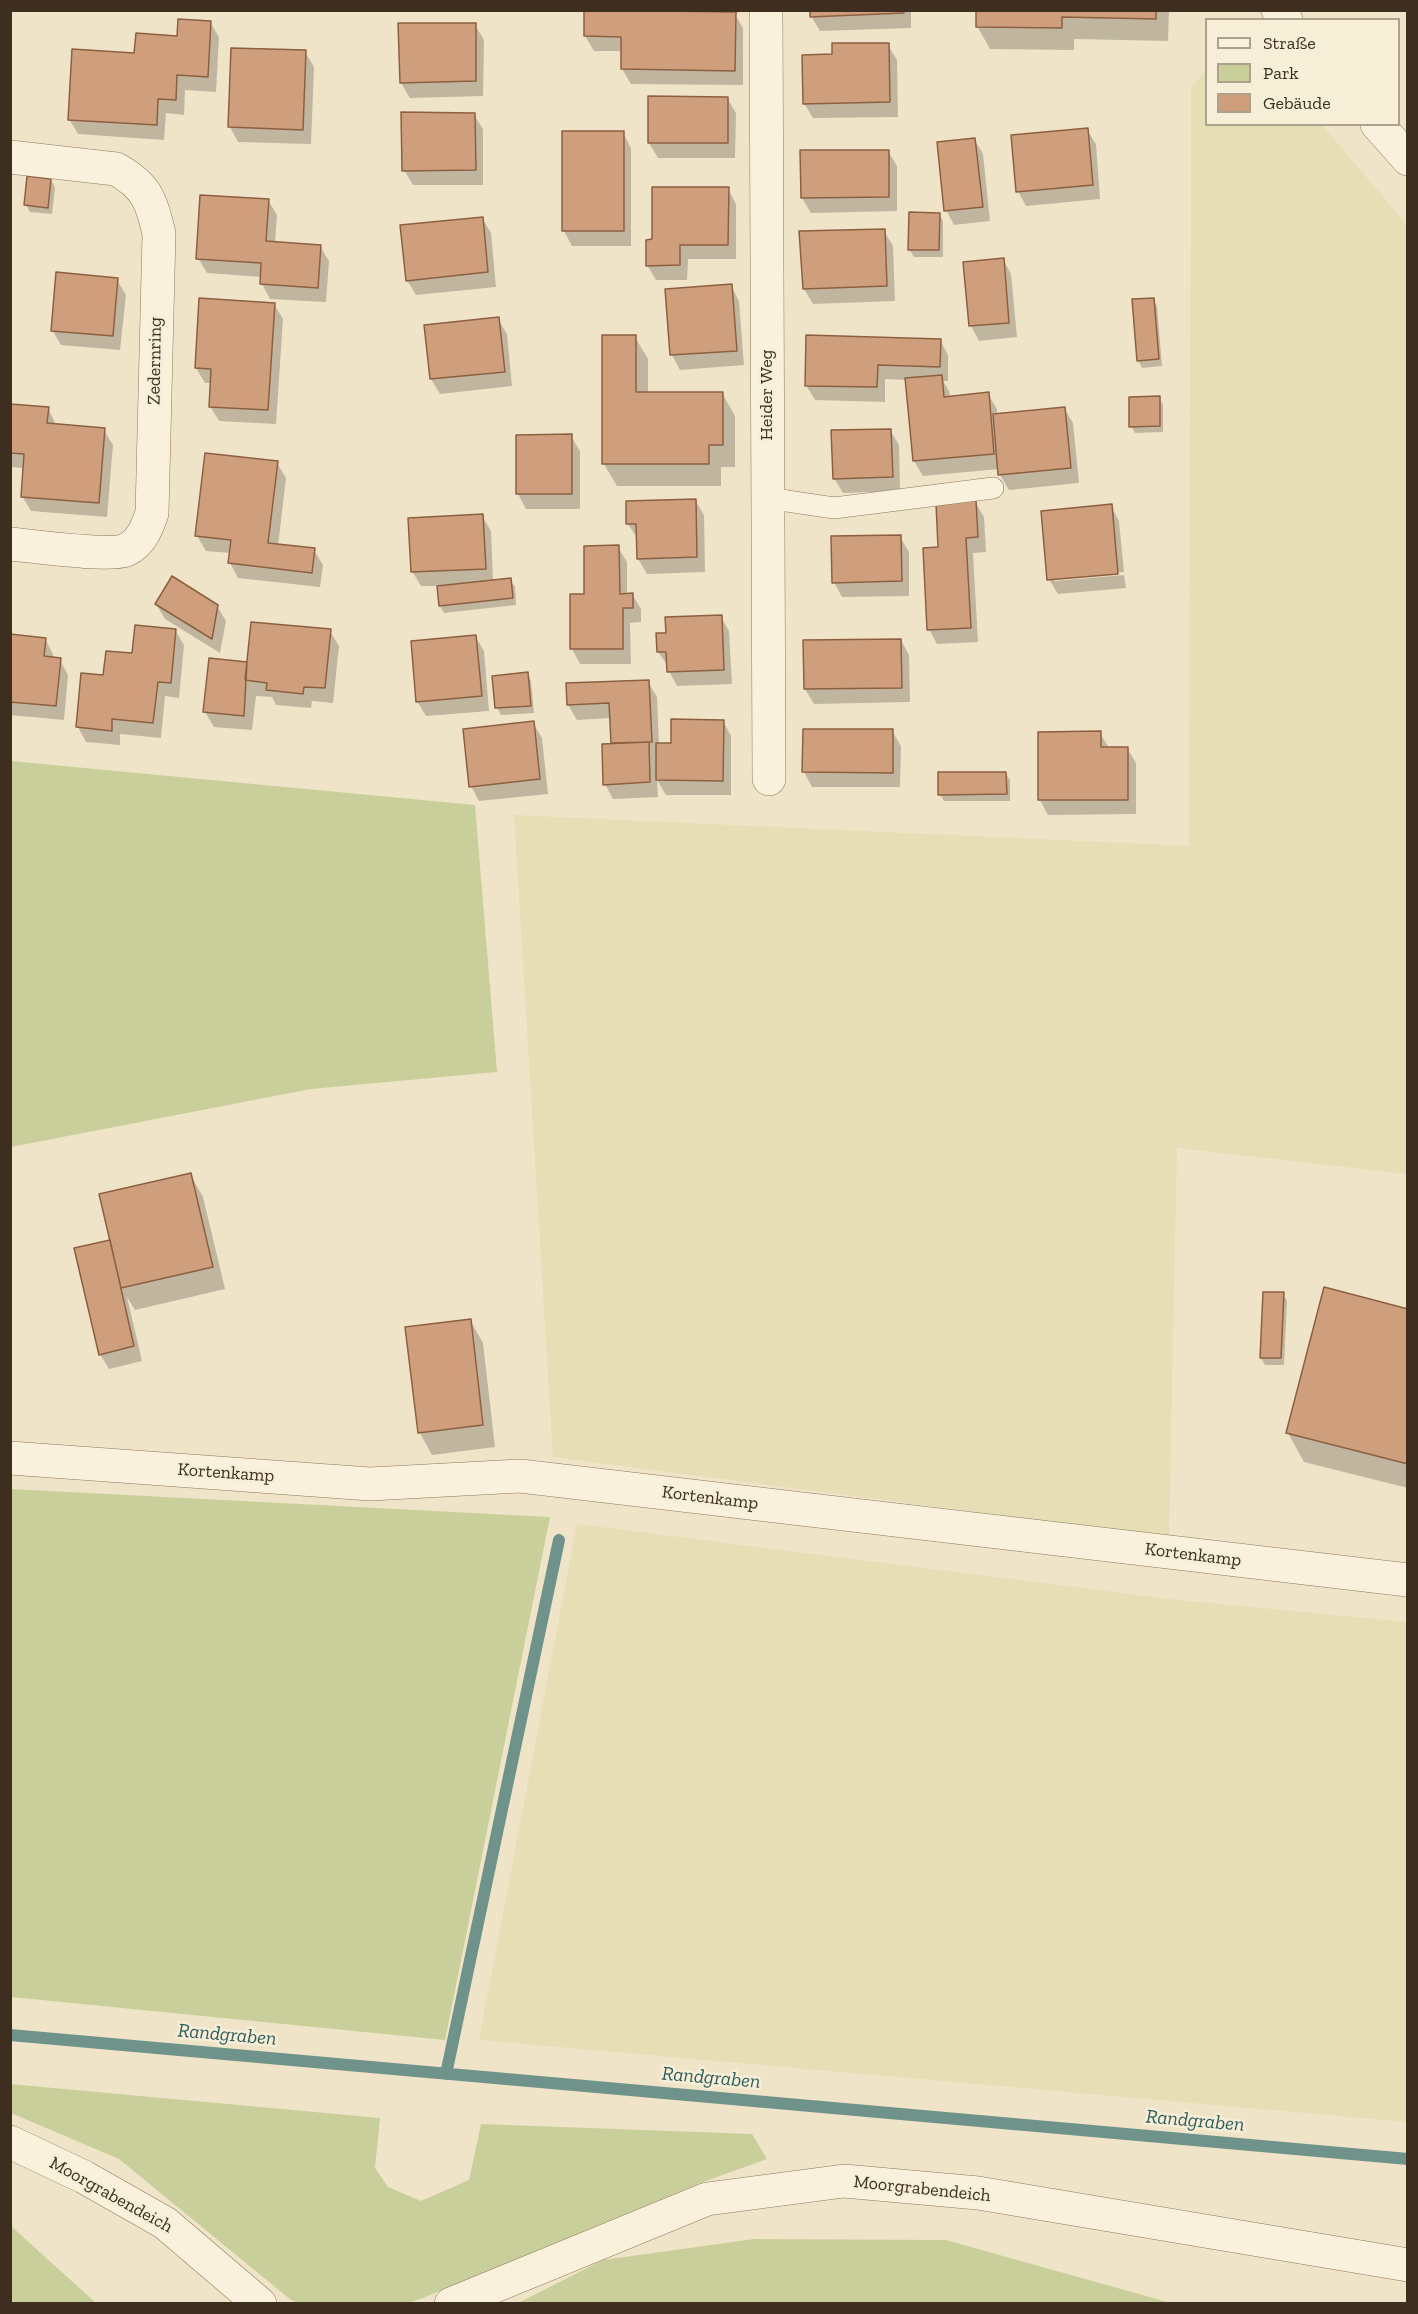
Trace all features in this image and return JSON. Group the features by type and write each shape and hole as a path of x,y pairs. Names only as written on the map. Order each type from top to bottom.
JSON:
{"street":[{"name":"Heider Weg","path":"766,10 770,778"},
{"path":"1379,126 1407,159"},
{"name":"Zedernring","path":"10,157 117,170 132,178 145,191 154,209 159,234 152,513 147,529 137,543 125,551 108,552 10,544"},
{"name":"Kortenkamp","path":"10,1458 370,1484 520,1476 1407,1580"},
{"name":"Moorgrabendeich","path":"10,2142 84,2177 165,2223 260,2304"},
{"name":"Moorgrabendeich","path":"452,2304 707,2199 844,2181 978,2193 1407,2265"}],"lane":[{"path":"767,498 834,508 993,488"}],"shaded area":[{"path":"1205,72 1205,126 1323,126 1407,225 1407,1174 1177,1148 1169,1537 553,1457 514,815 1189,846 1191,87"},
{"path":"577,1524 1168,1599 1407,1622 1407,2122 479,2040"}],"green space":[{"path":"11,761 475,805 497,1072 311,1089 11,1147"},
{"path":"11,1489 550,1517 445,2040 11,1997"},
{"path":"10,2084 380,2118 375,2168 388,2187 421,2201 469,2180 481,2124 752,2134 767,2159 703,2182 405,2304 298,2303 291,2300 119,2159 11,2113"},
{"path":"11,2226 96,2303 11,2303"},
{"path":"754,2239 946,2240 1171,2303 518,2303 603,2260"}],"building":[{"path":"584,10 736,12 735,71 621,69 621,37 584,36"},
{"path":"810,10 903,10 904,13 810,17"},
{"path":"976,10 1156,10 1156,19 1062,17 1062,28 976,27"},
{"path":"178,19 211,21 208,77 177,75 176,100 158,99 157,125 68,120 72,49 134,53 136,33 177,36"},
{"path":"398,23 476,23 476,81 400,83"},
{"path":"832,43 889,43 890,102 803,104 802,55 832,54"},
{"path":"231,48 306,50 303,130 228,127"},
{"path":"648,96 728,97 728,143 648,143"},
{"path":"401,112 475,113 476,170 402,171"},
{"path":"1088,128 1093,185 1016,192 1011,135"},
{"path":"562,131 624,131 624,231 562,231"},
{"path":"975,138 983,207 944,211 937,142"},
{"path":"800,150 889,150 889,197 801,198"},
{"path":"27,176 51,179 48,208 24,205"},
{"path":"652,187 729,187 728,245 680,245 680,265 646,266 646,240 652,239"},
{"path":"200,195 269,199 266,241 321,245 318,288 260,284 261,263 196,259"},
{"path":"909,212 940,213 939,250 908,250"},
{"path":"483,217 488,272 406,281 400,225"},
{"path":"885,229 887,286 803,289 799,231"},
{"path":"1004,258 1009,323 969,326 963,262"},
{"path":"56,272 118,278 113,336 51,331"},
{"path":"732,284 737,351 670,355 665,289"},
{"path":"199,298 275,303 268,410 209,407 211,369 195,368"},
{"path":"1154,298 1159,359 1137,361 1132,299"},
{"path":"499,317 505,372 430,379 424,325"},
{"path":"602,335 636,335 636,392 723,392 723,445 709,445 709,464 602,464"},
{"path":"806,335 941,339 940,367 878,365 877,387 805,386"},
{"path":"942,375 944,397 989,392 994,454 913,461 905,378"},
{"path":"1160,396 1160,426 1129,427 1129,397"},
{"path":"10,404 49,407 47,423 105,428 99,503 21,497 24,454 10,453"},
{"path":"1065,407 1071,468 998,475 993,414"},
{"path":"891,429 893,477 833,479 831,430"},
{"path":"572,434 572,494 516,494 516,435"},
{"path":"205,453 278,461 268,543 315,548 312,573 228,563 231,540 195,536"},
{"path":"696,499 697,557 637,559 636,524 626,524 626,501"},
{"path":"976,500 978,537 966,538 971,628 927,630 923,548 938,547 936,503"},
{"path":"1112,504 1118,574 1047,580 1041,511"},
{"path":"483,514 486,569 411,572 408,518"},
{"path":"901,535 902,581 832,583 831,536"},
{"path":"619,545 620,594 633,593 633,608 623,608 623,649 570,649 570,594 584,594 584,546"},
{"path":"172,576 218,605 212,639 155,604"},
{"path":"511,578 513,598 439,606 437,586"},
{"path":"722,615 724,670 667,672 666,652 657,652 656,633 666,633 665,617"},
{"path":"251,622 331,629 325,688 304,687 303,694 266,690 267,683 245,680"},
{"path":"135,625 176,629 171,683 158,682 153,723 112,719 112,731 76,727 81,673 103,675 106,651 132,653"},
{"path":"10,634 46,638 44,656 61,658 56,706 10,702"},
{"path":"476,635 482,696 416,702 411,641"},
{"path":"901,639 902,688 804,689 803,640"},
{"path":"209,658 247,662 244,716 203,712"},
{"path":"528,672 531,706 495,708 492,676"},
{"path":"649,680 652,742 611,743 609,703 567,705 566,683"},
{"path":"671,719 724,720 723,781 656,780 656,743 671,743"},
{"path":"534,721 540,779 469,787 463,729"},
{"path":"803,729 893,729 893,773 802,772"},
{"path":"1101,731 1101,747 1128,747 1128,800 1038,800 1038,732"},
{"path":"649,742 650,782 603,785 602,744"},
{"path":"938,772 1006,772 1007,794 938,795"},
{"path":"191,1173 213,1267 121,1288 99,1194"},
{"path":"110,1240 134,1346 99,1355 74,1248"},
{"path":"1324,1287 1408,1309 1408,1464 1286,1433"},
{"path":"1263,1292 1284,1292 1281,1358 1260,1358"},
{"path":"471,1319 483,1425 418,1433 405,1327"}],"waterway":[{"path":"446,2074 559,1540"},
{"name":"Randgraben","path":"10,2035 1408,2159"}]}
